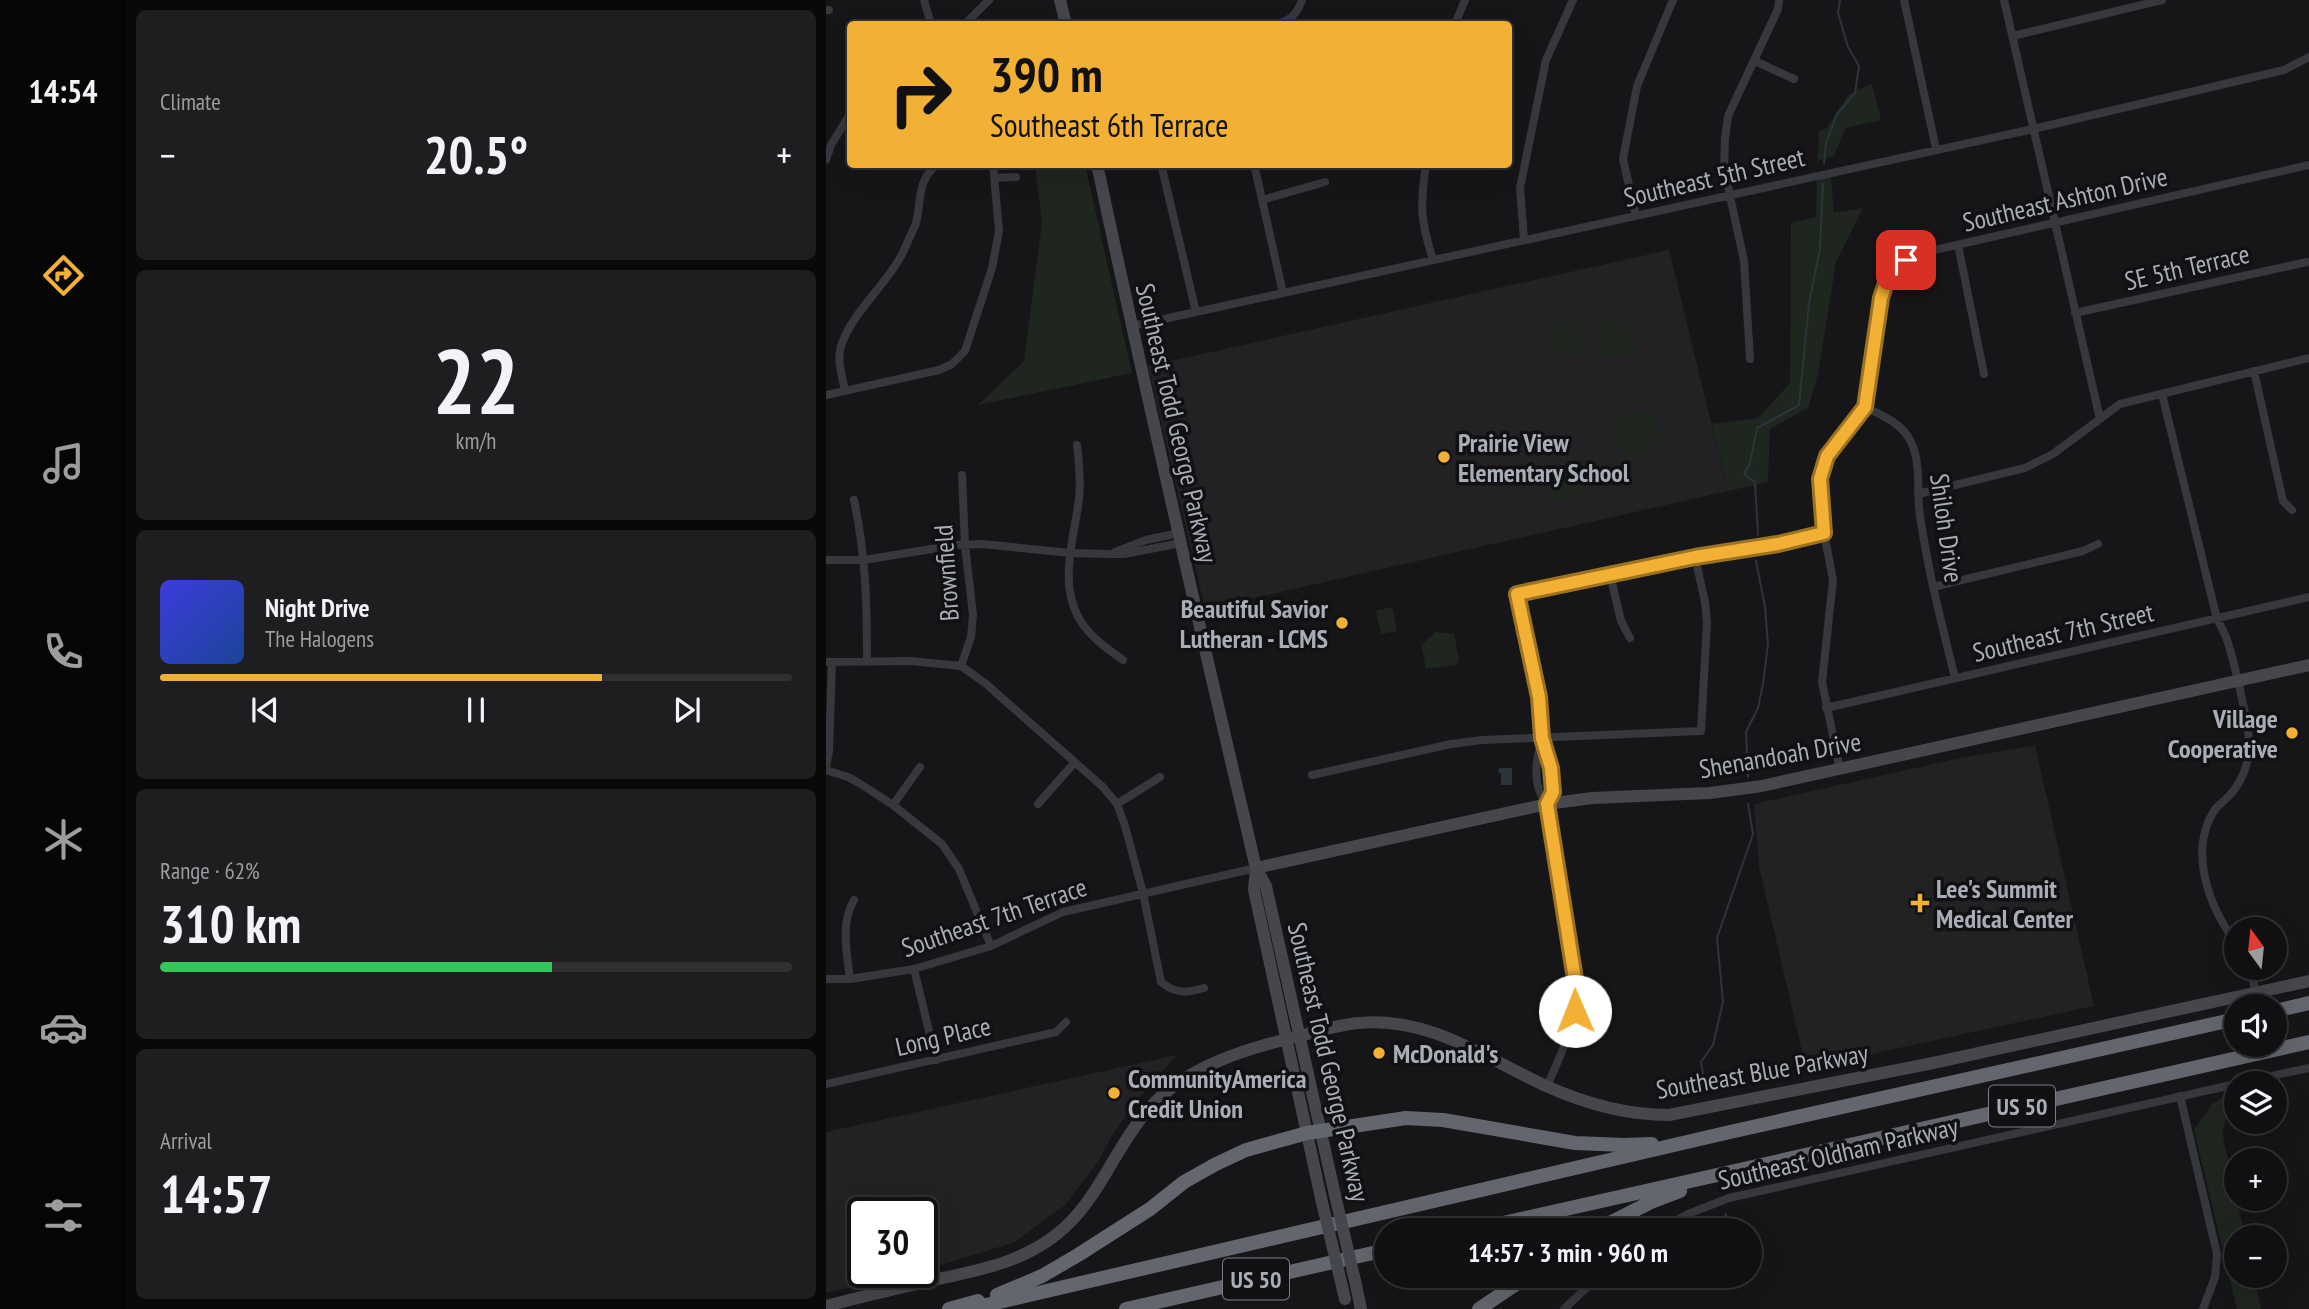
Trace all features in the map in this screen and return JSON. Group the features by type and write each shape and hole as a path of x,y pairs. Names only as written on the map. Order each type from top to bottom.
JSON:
{"highway":[{"path":"2287,1008 2309,1003"},
{"name":"US 50","path":"969,1309 1730,1132 2224,1022"},
{"name":"US 50","path":"1525,1218 2309,1042"},
{"path":"949,1309 1011,1290 1042,1276 1110,1236 1184,1182 1216,1164 1246,1150 1314,1131 1395,1119 1431,1119 1575,1143 1624,1145 1677,1141 1730,1132"},
{"path":"1620,1218 1687,1188 1726,1179 1734,1171"},
{"name":"US 50","path":"1126,1309 1374,1253"},
{"path":"1479,1309 1510,1288"}],"street":[{"path":"924,0 930,21"},
{"path":"968,21 989,0"},
{"path":"1060,0 1065,21"},
{"path":"1456,21 1465,0"},
{"path":"1524,240 1520,188 1546,60 1573,0"},
{"path":"1636,216 1623,159 1637,86 1673,0"},
{"path":"1750,359 1744,261 1724,168 1728,116 1778,9 1779,0"},
{"path":"1904,0 1936,149"},
{"path":"2004,0 2100,419"},
{"path":"2013,36 2162,0"},
{"path":"1286,21 1301,3"},
{"name":"Southeast 5th Street","path":"1132,326 2033,129 2284,70 2306,59"},
{"path":"1755,61 1794,79"},
{"path":"826,160 831,145 847,119"},
{"name":"Southeast Ashton Drive","path":"1840,770 1822,681 1833,580 1824,533 1820,479 1827,456 1865,407 1881,298 1887,280 1896,268 1917,254 2309,165"},
{"path":"845,391 838,356 842,342 903,252 916,221 919,196 928,172 933,168"},
{"path":"826,395 939,370 952,364 965,352 992,268 999,231 994,168"},
{"name":"Southeast Todd George Parkway","path":"1098,168 1237,788 1256,868 1266,886 1301,1036 1314,1131"},
{"path":"1162,168 1196,312"},
{"path":"1255,168 1283,293"},
{"path":"1425,168 1421,198 1422,224 1433,260"},
{"path":"996,178 1016,177"},
{"path":"1262,200 1325,182"},
{"path":"1958,245 1984,374"},
{"name":"SE 5th Terrace","path":"2075,313 2307,262"},
{"path":"1918,494 2025,468 2053,454 2120,404 2309,358"},
{"path":"2255,372 2284,501 2292,510"},
{"path":"2162,394 2218,621 2228,640 2250,750 2246,769 2239,783 2218,806 2209,821 2203,841 2202,859 2216,913 2224,925"},
{"name":"Shiloh Drive","path":"1865,407 1890,419 1911,440 1917,458 1920,515 1933,587 1955,678"},
{"path":"1077,445 1079,496 1070,553 1069,583 1072,603 1091,634 1124,660"},
{"name":"Brownfield","path":"961,666 971,637 973,615 965,545 962,475"},
{"path":"854,500 863,543 867,586 867,662"},
{"path":"1547,804 1553,792 1551,768 1542,738 1539,697 1517,594 1824,533"},
{"path":"826,560 864,560 983,544 1109,554 1146,540 1180,538"},
{"path":"1933,587 2083,551 2098,544"},
{"path":"1312,775 1451,744 1482,740 1701,731 1707,623 1695,557"},
{"path":"1610,575 1621,621 1630,638"},
{"name":"Southeast 7th Street","path":"1826,708 2218,621 2309,597"},
{"path":"991,946 959,869 942,844 893,805 848,777 826,769 829,751 829,662 911,661 961,666 985,683 1103,787 1117,804 1143,893 1161,982 1170,990 1191,991 1204,988"},
{"name":"Shenandoah Drive","path":"1256,868 1547,804 1592,797 1710,793 1762,786 2309,665"},
{"path":"1542,738 1536,766 1538,793 1547,804 1576,995 1568,1040 1546,1086"},
{"path":"1038,804 1074,763"},
{"path":"893,805 920,767"},
{"path":"1117,804 1160,777"},
{"name":"Southeast Todd George Parkway","path":"1256,868 1254,890 1287,1040 1335,1195 1361,1309"},
{"name":"Southeast 7th Terrace","path":"826,979 850,979 915,969 991,946 1063,912 1256,868"},
{"path":"850,979 845,933 854,900"},
{"path":"915,969 936,1060"},
{"path":"2253,980 2256,993"},
{"name":"Southeast Blue Parkway","path":"826,1306 1002,1265 1040,1246 1058,1234 1078,1214 1146,1111 1175,1086 1221,1060 1255,1048 1357,1023 1384,1021 1434,1031 1546,1086 1614,1110 1643,1115 1669,1115 1933,1063 2309,981"},
{"name":"Long Place","path":"826,1084 1056,1032 1066,1022"},
{"name":"Southeast Oldham Parkway","path":"2287,1073 2309,1068"},
{"name":"Southeast Oldham Parkway","path":"1681,1218 1729,1198 2224,1087"},
{"path":"2180,1097 2217,1254 2215,1277 2203,1309"},
{"path":"1314,1131 1321,1198 1346,1304"},
{"path":"1564,1309 1586,1288"}],"shaded area":[{"path":"1872,84 1881,120 1846,128 1834,156 1818,160 1819,131 1826,129 1849,94"},
{"path":"1035,168 1086,168 1132,373 978,405 1024,361 1042,223"},
{"path":"1831,177 1834,213 1863,208 1836,262 1818,374 1808,408 1770,429 1768,482 1728,491 1712,424 1758,418 1790,383 1791,223 1816,217 1817,179"},
{"name":"Prairie View Elementary School","path":"1669,250 1728,491 1205,609 1148,366"},
{"path":"1608,319 1622,322 1631,328 1637,353 1603,357 1598,352 1598,324"},
{"path":"1576,320 1585,325 1585,350 1579,356 1551,351 1548,337 1555,324"},
{"path":"1649,410 1658,426 1659,445 1644,455 1622,458 1614,423 1617,417"},
{"path":"1577,467 1582,495 1551,502 1543,473"},
{"path":"1392,607 1397,631 1381,634 1376,611"},
{"path":"1436,632 1454,634 1459,660 1456,665 1426,669 1421,645"},
{"name":"Lee's Summit Medical Center","path":"2035,745 2094,1006 1806,1068 1759,867 1754,804 1951,760"},
{"path":"1499,768 1512,768 1512,785 1501,785"},
{"path":"1177,1055 1149,1086 1113,1134 1098,1162 1065,1205 1015,1242 938,1266 938,1197 847,1197 848,1288 826,1293 826,1132"},
{"path":"2224,1096 2224,1211 2239,1211 2242,1225 2224,1225 2224,1255 2194,1130 2212,1104"},
{"path":"2232,1288 2257,1288 2261,1309 2237,1309"}],"waterway":[{"path":"1824,163 1826,143 1837,114 1855,93 1859,66 1848,47 1838,13 1840,0"},
{"path":"1758,535 1755,482 1744,474 1750,463 1757,428 1799,405 1809,303 1820,249 1823,184"},
{"path":"1748,777 1746,732 1758,708 1768,644 1765,607 1756,561"},
{"path":"1706,1092 1701,1062 1713,1045 1723,1002 1717,938 1753,834 1748,804"},
{"path":"1724,1218 1726,1214"}],"place":[{"name":"Prairie View Elementary School","path":"1444,457"},
{"name":"Beautiful Savior Lutheran - LCMS","path":"1342,623"},
{"name":"Village Cooperative","path":"2292,733"},
{"name":"Lee's Summit Medical Center","path":"1920,903"},
{"name":"McDonald's","path":"1379,1053"},
{"name":"CommunityAmerica Credit Union","path":"1114,1093"}],"route":[{"path":"1575,1011 1575,979 1547,804 1553,792 1551,768 1542,738 1539,697 1517,594 1824,533 1820,479 1827,456 1865,407 1881,298 1887,280 1906,260"}]}
